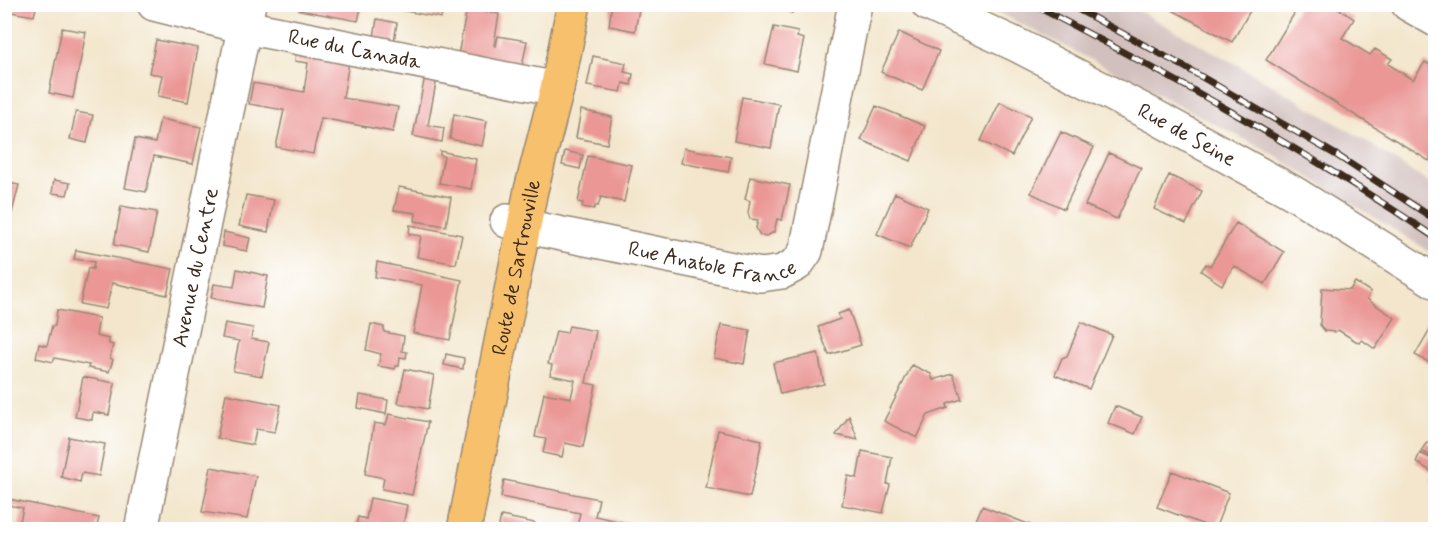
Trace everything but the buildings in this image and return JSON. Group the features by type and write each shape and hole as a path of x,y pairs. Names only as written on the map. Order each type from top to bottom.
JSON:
{"main road":[{"name":"Route de Sartrouville","path":"445,530 515,224 531,190 547,87 554,4"},
{"name":"Route de Sartrouville","path":"547,87 574,4"},
{"name":"Route de Sartrouville","path":"464,530 515,224"}],"street":[{"name":"Rue du Canada","path":"154,4 247,16 547,87"},
{"name":"Rue Anatole France","path":"515,224 761,275 782,272 797,264 806,251 855,4"},
{"name":"Rue de Seine","path":"928,4 1019,46 1154,116 1292,192 1436,282"},
{"path":"1408,4 1436,20"},
{"name":"Avenue du Centre","path":"141,530 247,16"}],"shaded area":[{"path":"984,5 1128,5 1245,69 1361,138 1435,187 1435,255 1265,150"}],"railway":[{"path":"1032,4 1238,115 1338,175 1436,238"},
{"path":"1068,4 1183,66 1338,156 1436,220"}]}
